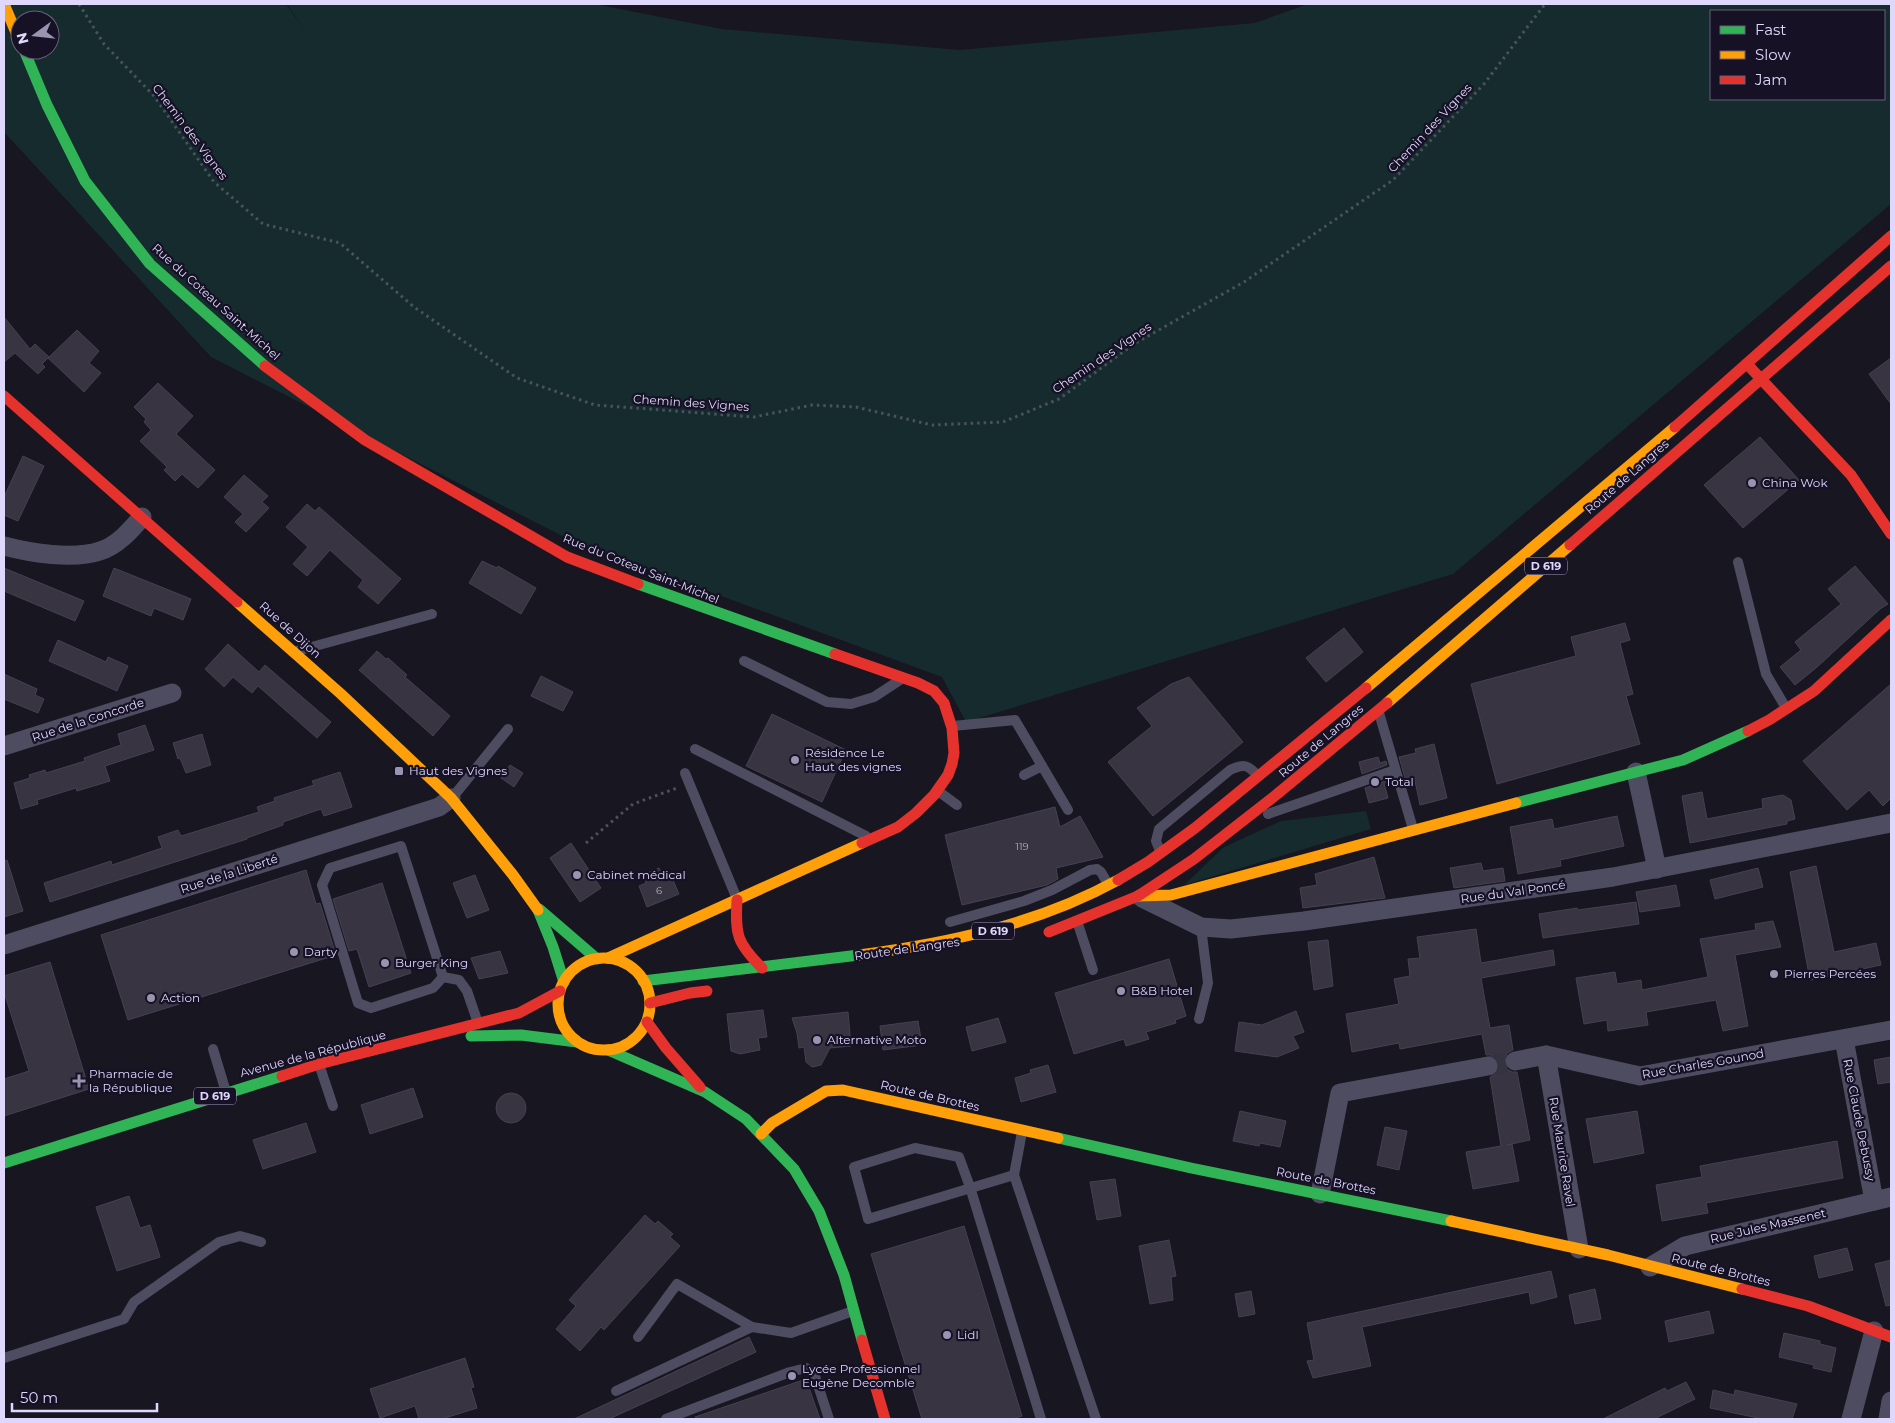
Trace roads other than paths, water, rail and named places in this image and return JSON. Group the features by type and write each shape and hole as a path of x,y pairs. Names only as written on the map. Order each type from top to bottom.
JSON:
{"street":[{"path":"4,4 10,18"},
{"name":"Rue du Coteau Saint-Michel","path":"28,60 47,105 85,181 150,264 253,357 365,440 567,557 696,606 918,683 937,694 948,713 952,726 954,754 949,771 937,791 916,814 898,827 658,936 602,959"},
{"name":"D 619","path":"1233,815 1268,786 1455,616 1747,364 1891,236"},
{"name":"Route de Langres","path":"1042,934 1077,922 1138,896 1194,859 1233,815 1268,786 1379,710 1891,266"},
{"path":"1747,364 1851,475 1891,534"},
{"name":"Rue de Dijon","path":"4,396 294,652 451,798 536,906 553,947 562,987"},
{"path":"1851,475 1875,490"},
{"path":"4,546 43,553 84,555 102,551 122,538 142,517"},
{"path":"1138,896 1171,895 1683,760 1731,740 1787,709 1814,691 1891,620"},
{"name":"Rue de la Concorde","path":"4,746 172,693"},
{"path":"1636,772 1657,868"},
{"name":"Rue de la Liberté","path":"4,945 439,807 451,798"},
{"name":"Route de Langres","path":"640,977 762,968 839,958 955,940 1022,922 1072,903 1109,886 1128,876 1180,841 1233,815"},
{"name":"Rue du Val Poncé","path":"1138,896 1201,927 1231,929 1518,892 1613,877 1891,823"},
{"path":"737,900 735,930 738,940 746,953 762,968"},
{"name":"Rue de Dijon","path":"536,906 602,959"},
{"path":"640,977 643,959 658,936"},
{"path":"602,959 620,961 631,967 640,977 648,992 650,1003 647,1022 634,1040 621,1047 608,1050 593,1049 577,1042 569,1035 562,1024 558,1010 558,997 568,974 576,967 602,959"},
{"name":"Avenue de la République","path":"4,1163 319,1064 519,1013 562,987"},
{"path":"650,1003 690,993 719,989"},
{"path":"647,1022 666,1048 705,1092"},
{"name":"Rue Charles Gounod","path":"1516,1061 1546,1055 1640,1076 1891,1030"},
{"name":"Avenue de la République","path":"429,1037 521,1035 577,1042"},
{"name":"Rue Claude Debussy","path":"1844,1039 1883,1199"},
{"path":"608,1050 705,1092 746,1119 794,1169 819,1210 844,1275 885,1419"},
{"name":"Rue Maurice Ravel","path":"1546,1055 1578,1249"},
{"path":"1320,1194 1340,1093 1488,1066"},
{"name":"Route de Brottes","path":"761,1134 772,1123 826,1091 843,1090 1022,1131 1578,1249 1808,1306 1886,1334"},
{"name":"Rue Jules Massenet","path":"1650,1267 1685,1246 1883,1199"},
{"path":"1852,1419 1886,1334"},
{"path":"1888,1419 1891,1401"}],"lane":[{"path":"1593,511 1604,486"},
{"path":"1535,575 1535,565 1540,556"},
{"path":"1738,562 1766,674 1787,709"},
{"path":"294,652 432,614"},
{"path":"744,661 827,702 851,704 874,697 903,678"},
{"path":"1379,710 1413,830"},
{"path":"952,726 1014,720 1068,810"},
{"path":"451,798 508,729"},
{"path":"695,749 871,839"},
{"path":"1161,854 1156,841 1159,829 1230,770 1239,765 1249,767 1268,786"},
{"path":"1024,775 1042,766"},
{"path":"1233,815 1395,770"},
{"path":"685,773 737,900"},
{"path":"937,791 957,806"},
{"path":"401,846 443,977 433,988 371,1008 358,1003 322,885 330,868 401,846"},
{"path":"950,922 1024,901 1052,890 1090,870 1101,872 1117,905"},
{"path":"1072,903 1093,970"},
{"path":"1199,1019 1208,983 1201,927"},
{"path":"443,977 459,980 467,991 478,1024"},
{"path":"213,1049 226,1093"},
{"path":"319,1064 333,1106"},
{"path":"1022,1131 1014,1175 1096,1419"},
{"path":"1014,1175 970,1187 868,1220 854,1167 915,1148 959,1157 970,1187 1041,1419"},
{"path":"4,1358 124,1319 134,1302 219,1242 240,1236 261,1242"},
{"path":"638,1337 678,1284 752,1327 791,1333 854,1311"},
{"path":"616,1391 752,1327"},
{"path":"666,1419 790,1372 806,1368 814,1373 829,1419"}],"tunnel":[{"path":"1488,1066 1515,1061"}],"place":[{"name":"China Wok","path":"1752,483"},
{"name":"Résidence Le Haut des vignes","path":"795,760"},
{"name":"Haut des Vignes","path":"399,771"},
{"name":"Total","path":"1375,782"},
{"name":"Cabinet médical","path":"577,875"},
{"name":"Darty","path":"294,952"},
{"name":"Burger King","path":"385,963"},
{"name":"Pierres Percées","path":"1774,974"},
{"name":"B&B Hotel","path":"1121,991"},
{"name":"Action","path":"151,998"},
{"name":"Alternative Moto","path":"817,1040"},
{"name":"Pharmacie de la République","path":"79,1081"},
{"name":"Lidl","path":"947,1335"},
{"name":"Lycée Professionnel Eugène Decomble","path":"792,1376"}]}
